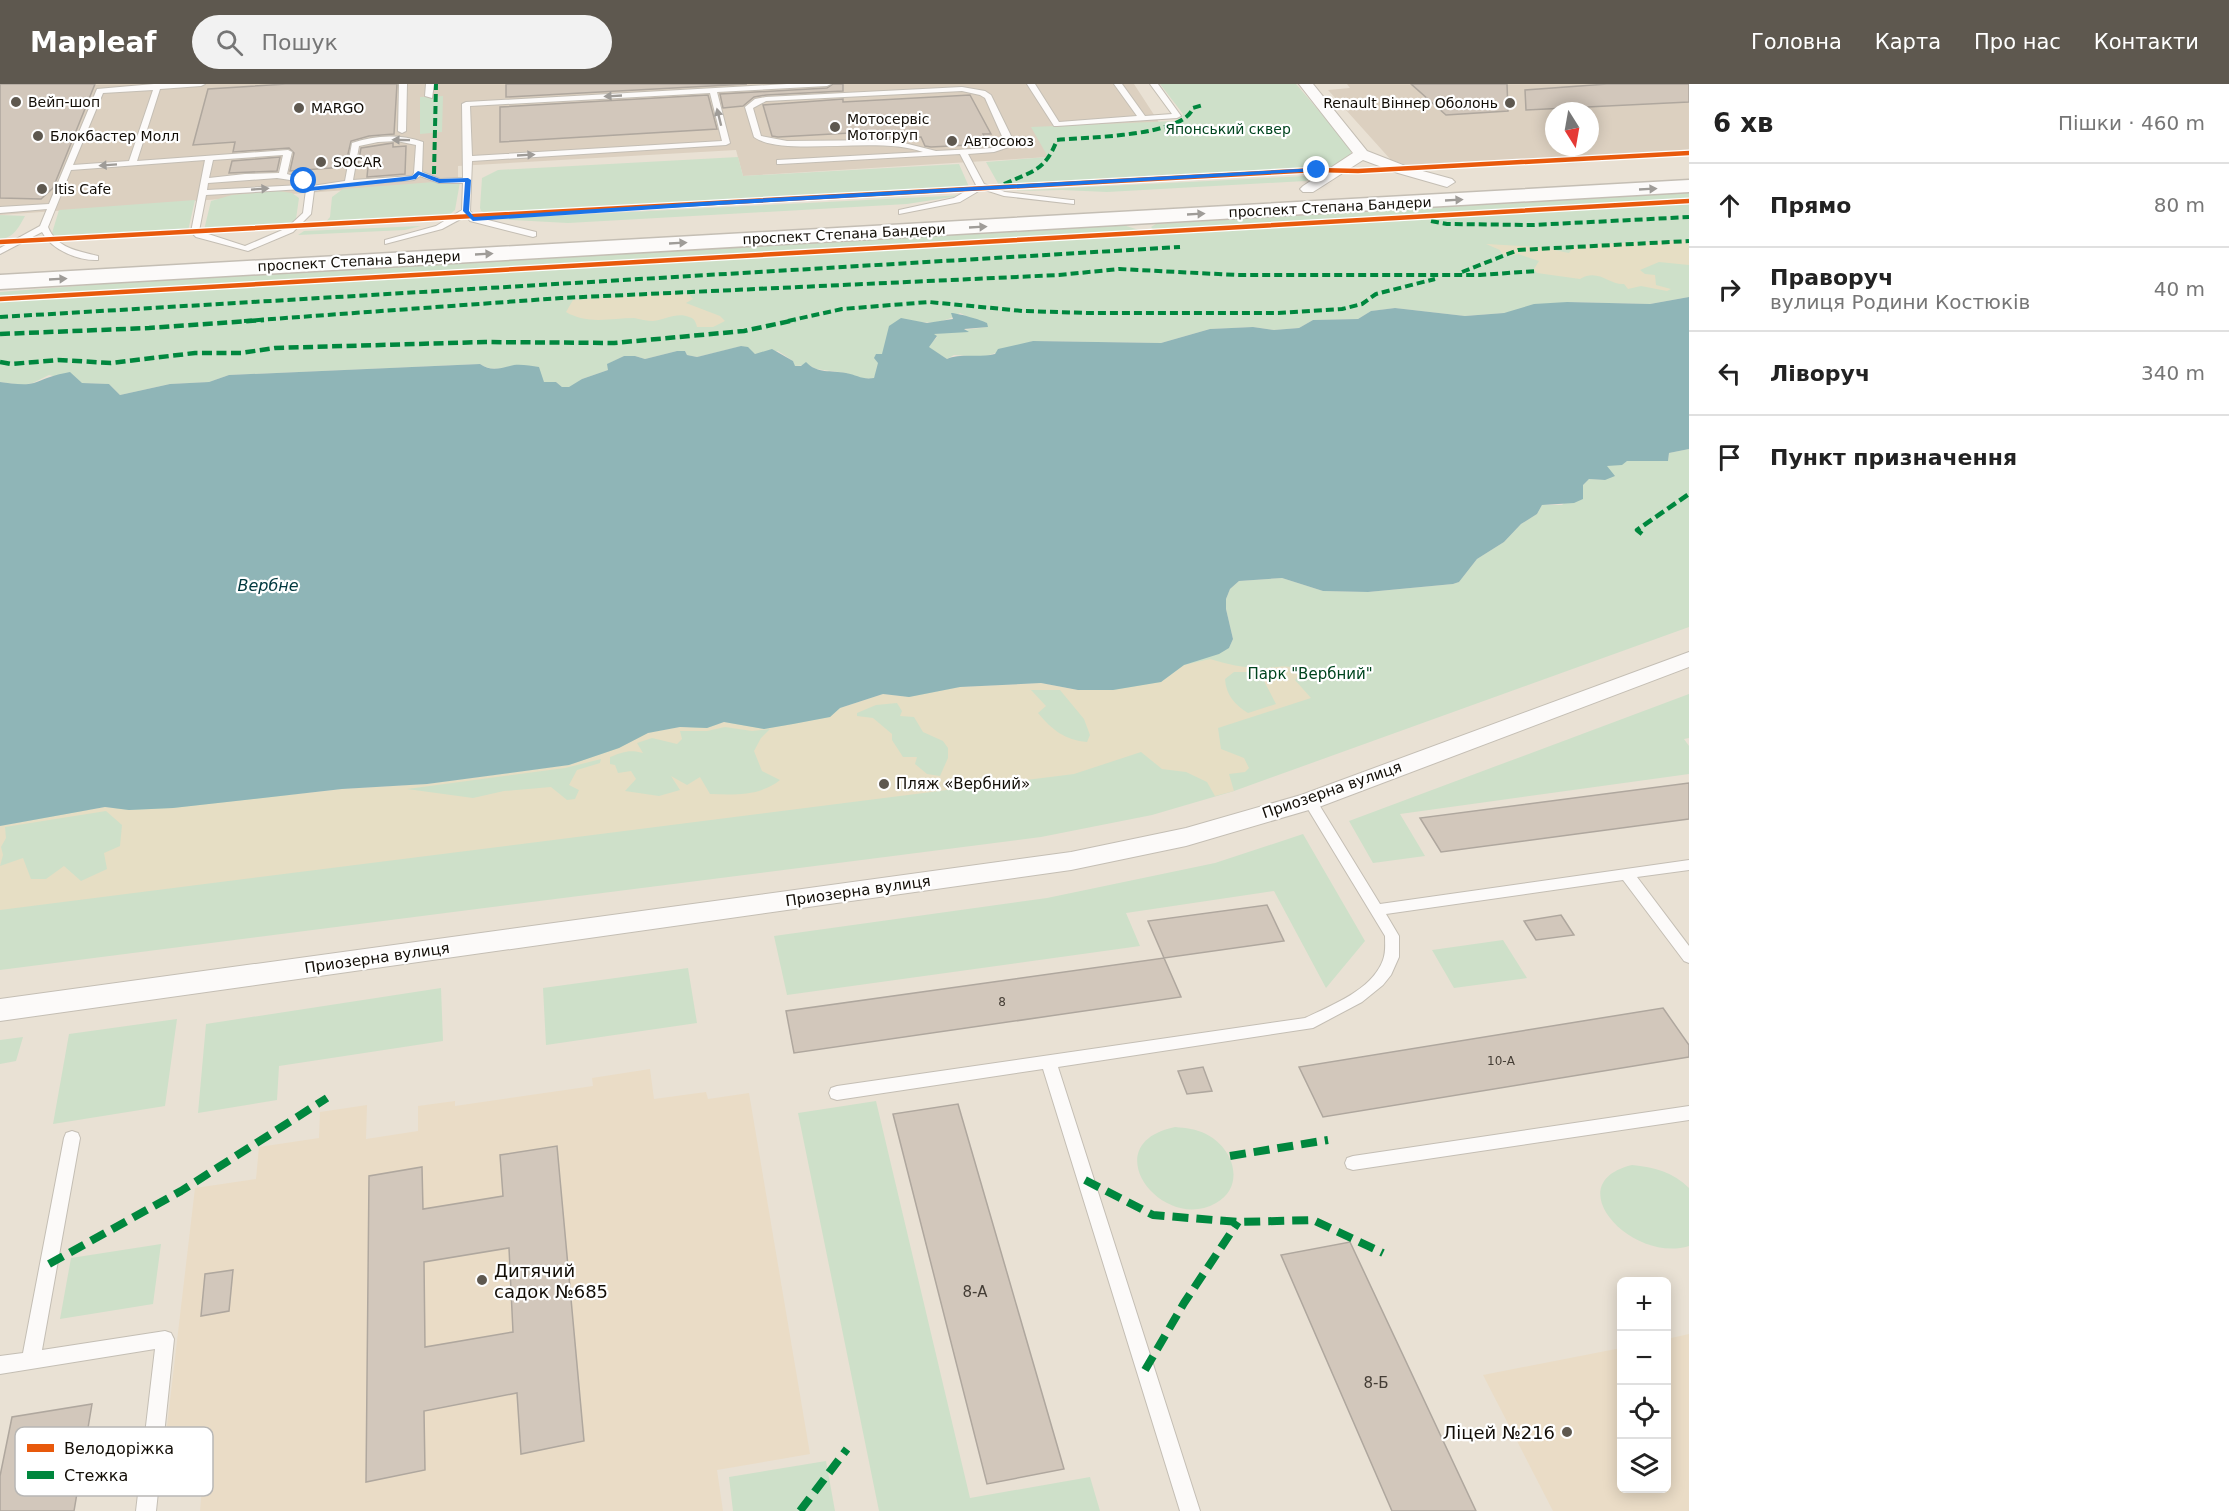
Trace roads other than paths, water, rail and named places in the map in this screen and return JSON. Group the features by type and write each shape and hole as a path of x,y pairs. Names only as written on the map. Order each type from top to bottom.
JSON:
{"main road":[{"name":"проспект Степана Бандери","path":"0,263 1071,202 1689,170"},
{"name":"проспект Степана Бандери","path":"0,282 1689,186"}],"street":[{"path":"1306,84 1362,154 1403,170 1447,182"},
{"path":"1308,189 1362,154"},
{"name":"Приозерна вулиця","path":"0,1010 1071,861 1186,837 1310,801 1689,659"}],"lane":[{"path":"0,251 31,237 44,227 100,91 201,84"},
{"path":"402,131 403,84"},
{"path":"429,96 430,84"},
{"path":"388,242 437,228 457,220 466,211 468,159 466,104 827,84"},
{"path":"1031,84 1057,124 1177,116 1154,84"},
{"path":"1118,84 1143,119"},
{"path":"132,163 158,86"},
{"path":"468,159 726,143 713,90"},
{"path":"780,162 994,150 1009,144 1009,140 988,97 972,90 766,99 749,107 758,137 764,140 789,144 855,141 904,142 934,153"},
{"path":"202,193 293,186 309,189 414,178 418,173 420,144 400,139 365,142 352,148 349,183"},
{"path":"69,168 288,152 283,175"},
{"path":"963,152 981,186 1004,194 1071,202"},
{"path":"205,181 283,175 304,181 309,189 307,214 303,221 290,230 245,249 195,232 209,158"},
{"path":"418,173 439,181 468,180"},
{"path":"902,212 957,201 981,186"},
{"path":"0,210 53,206"},
{"path":"466,211 473,219 533,234"},
{"path":"44,227 45,234 52,242 95,258"},
{"path":"837,1094 1308,1024 1352,1000 1378,982 1391,958 1392,936 1310,801"},
{"path":"1376,910 1689,865"},
{"path":"1627,874 1689,957"},
{"path":"1049,1062 1190,1511"},
{"path":"1353,1163 1689,1113"},
{"path":"31,1360 72,1138"},
{"path":"0,1365 165,1339 155,1427"},
{"path":"146,1511 148,1496"}],"water":[{"name":"Вербне","path":"1689,297 1689,449 1669,453 1668,461 1627,461 1622,465 1607,466 1615,476 1605,480 1589,479 1583,485 1583,499 1574,503 1542,505 1537,514 1521,524 1504,542 1477,559 1459,582 1453,584 1368,592 1323,591 1282,578 1239,581 1230,589 1226,599 1233,639 1229,648 1219,654 1184,665 1161,682 1113,690 1078,690 1041,683 960,687 909,697 883,694 840,708 830,717 764,729 724,722 707,728 680,727 648,733 619,748 569,765 427,784 342,789 173,808 129,810 105,807 0,826 0,382 30,384 70,372 82,383 109,384 120,395 170,384 209,382 229,375 480,364 492,369 517,365 539,367 544,382 556,382 562,387 569,387 582,379 608,370 607,364 624,356 645,359 685,351 687,355 697,357 741,346 748,347 755,354 772,349 793,361 795,366 801,366 806,362 820,370 874,378 878,363 874,358 876,354 882,354 889,326 901,318 927,323 953,319 951,313 987,323 988,327 964,329 969,332 934,334 937,336 929,347 947,359 957,356 995,354 998,349 1033,341 1161,343 1210,329 1299,328 1313,320 1358,319 1371,311 1395,308 1465,316 1504,313 1534,304 1567,302 1650,304"}],"place":[{"name":"Вейп-шоп","path":"16,102"},
{"name":"Renault Віннер Оболонь","path":"1510,103"},
{"name":"MARGO","path":"299,108"},
{"name":"Мотосервіс Мотогруп","path":"835,127"},
{"name":"Блокбастер Молл","path":"38,136"},
{"name":"Автосоюз","path":"952,141"},
{"name":"SOCAR","path":"321,162"},
{"name":"Itis Cafe","path":"42,189"},
{"name":"Пляж «Вербний»","path":"884,784"},
{"name":"Дитячий садок №685","path":"482,1280"},
{"name":"Ліцей №216","path":"1567,1432"}],"park label":[{"name":"Японський сквер","path":"1228,129"},
{"name":"Парк \"Вербний\"","path":"1310,674"}]}
